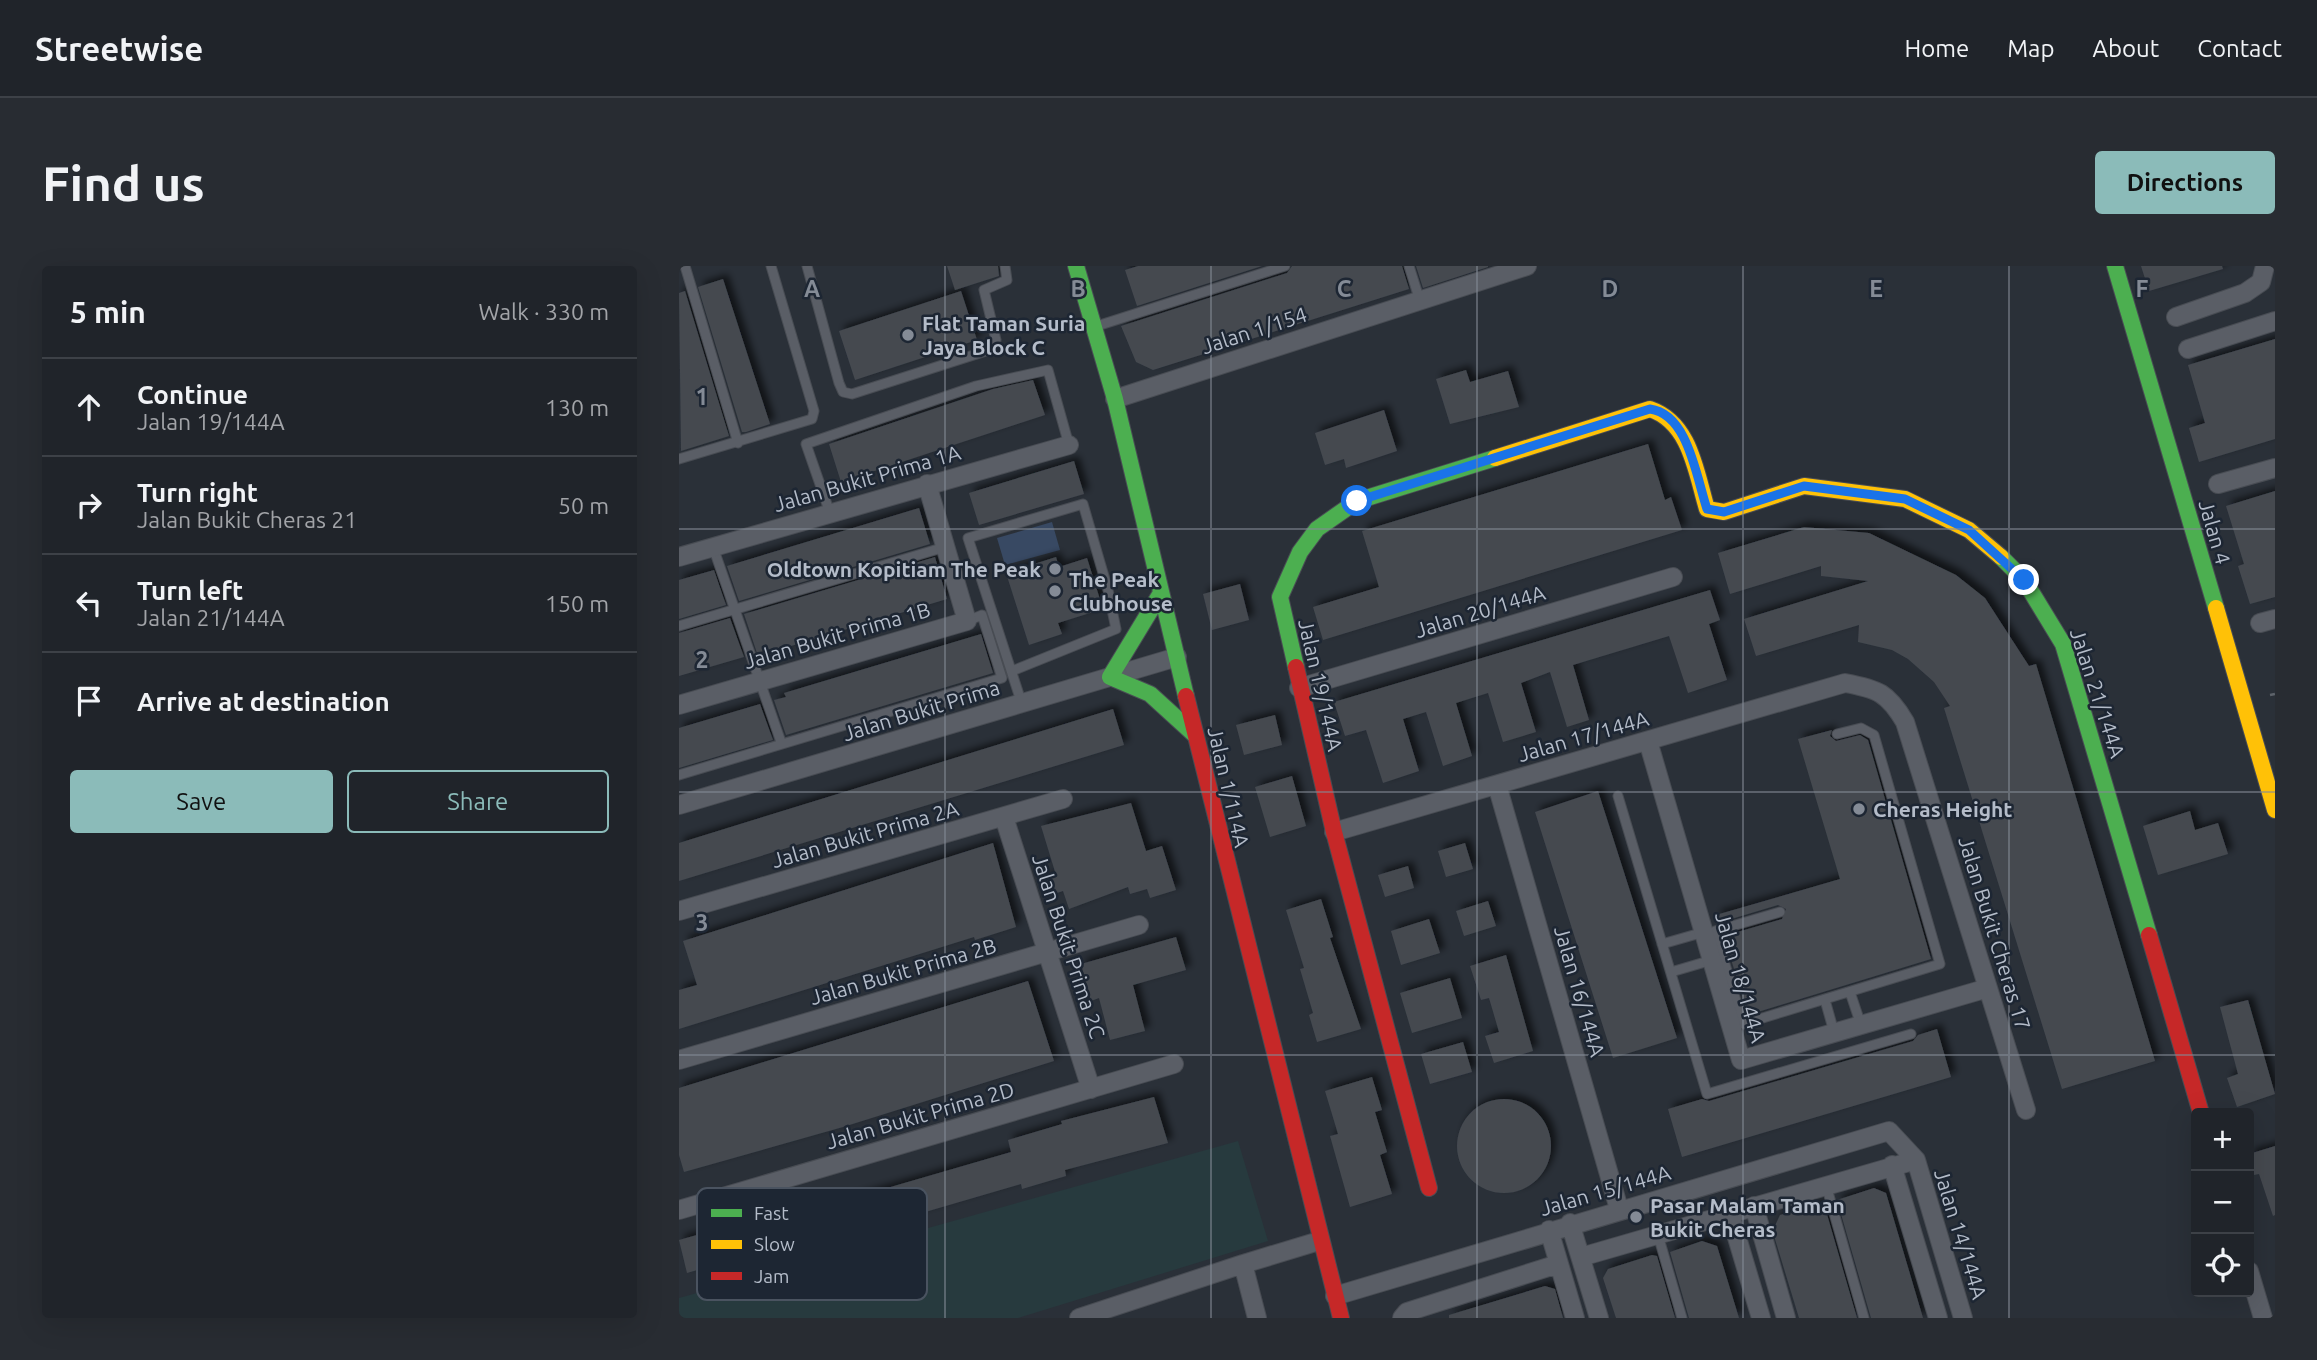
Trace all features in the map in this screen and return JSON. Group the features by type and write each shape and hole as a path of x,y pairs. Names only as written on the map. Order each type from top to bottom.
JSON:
{"street":[{"name":"Jalan 1/114A","path":"1076,266 1115,400 1319,1241 1341,1318"},
{"name":"Jalan 1/154","path":"1115,400 1527,266"},
{"name":"Jalan 4","path":"2115,266 2275,810"},
{"path":"2176,317 2245,293 2261,282 2265,266"},
{"path":"2188,349 2275,321"},
{"name":"Jalan 21/144A","path":"1635,411 1663,411 1679,426 1707,509 1724,512 1804,486 1905,499 1969,530 2024,580 2063,644 2200,1108"},
{"name":"Jalan 19/144A","path":"1429,1188 1334,832 1280,597 1294,559 1317,526 1357,501 1635,411"},
{"name":"Jalan Bukit Prima 1A","path":"679,557 1069,444"},
{"path":"2218,484 2275,468"},
{"path":"927,484 967,621"},
{"name":"Jalan 20/144A","path":"1299,688 1673,577"},
{"path":"1161,593 1110,677 1150,694 1195,735"},
{"name":"Jalan Bukit Prima 1B","path":"679,705 967,621"},
{"name":"Jalan Bukit Prima","path":"679,805 1177,657"},
{"name":"Jalan 17/144A","path":"1334,832 1845,683"},
{"name":"Jalan Bukit Cheras 17","path":"1845,683 1872,688 1892,699 1905,722 2026,1110"},
{"name":"Jalan 18/144A","path":"1649,741 1741,1060 1988,988"},
{"name":"Jalan 16/144A","path":"1497,785 1619,1209"},
{"name":"Jalan Bukit Prima 2A","path":"679,911 1063,799"},
{"name":"Jalan Bukit Prima 2C","path":"1004,817 1091,1089"},
{"name":"Jalan Bukit Prima 2B","path":"679,1060 1139,925"},
{"name":"Jalan Bukit Prima 2D","path":"754,1188 1174,1064"},
{"name":"Jalan 15/144A","path":"1335,1296 1570,1223 1889,1131"},
{"name":"Jalan 14/144A","path":"1889,1131 1916,1160 1963,1318"},
{"path":"1581,1257 1916,1160"},
{"path":"1892,1165 1938,1318"},
{"name":"Jalan Bukit Prima 2D","path":"679,1210 697,1205"},
{"path":"1755,1206 1786,1318"},
{"path":"1730,1214 1761,1318"},
{"path":"1570,1223 1599,1318"},
{"path":"1549,1230 1575,1318"},
{"path":"1079,1318 1319,1241"},
{"path":"1244,1264 1257,1318"},
{"path":"1405,1315 1558,1264"},
{"path":"2254,1288 2263,1318"}],"lane":[{"path":"685,266 738,443"},
{"path":"679,459 812,419 814,411 771,266"},
{"path":"807,266 839,383 843,392 852,394 986,351 993,346 996,340 984,290 1007,280 1005,266"},
{"path":"1093,327 1285,266"},
{"path":"1409,266 1420,300"},
{"path":"830,513 806,444 976,386 1048,370 1069,444"},
{"path":"1012,671 1116,629 1108,590 1083,504 968,538 1022,704"},
{"path":"713,547 781,742"},
{"path":"679,626 945,547"},
{"path":"679,775 781,742 1002,678 982,615 967,621"},
{"path":"1780,912 1715,931 1743,1024 1940,964 1874,735 1861,728 1837,734"},
{"path":"1618,796 1707,1094 1912,1034"},
{"path":"1663,944 1704,932"},
{"path":"1671,972 1712,960"},
{"path":"1850,992 1861,1025"},
{"path":"1825,1000 1835,1032"},
{"path":"1826,1185 1864,1318"},
{"path":"1658,1235 1682,1318"}],"path":[{"path":"2270,695 2275,694"}],"green space":[{"path":"1238,1141 1268,1241 1018,1318 679,1318 679,1298 697,1293 697,1300 927,1300 927,1228"}],"water":[{"path":"1052,522 1060,550 1005,565 997,538"}],"building":[{"path":"947,266 998,266 999,276 955,290"},
{"path":"1138,266 1262,266 1137,306 1125,270"},
{"path":"1292,266 1402,266 1409,289 1153,370 1136,362 1121,326 1287,273"},
{"path":"1416,266 1488,266 1488,267 1423,288"},
{"path":"2141,266 2222,266 2223,269 2149,291"},
{"path":"723,279 770,424 746,432 742,432 698,287"},
{"path":"685,291 729,436 681,451 679,293"},
{"name":"Flat Taman Suria Jaya Block C","path":"961,291 977,340 855,380 839,331"},
{"path":"2275,339 2275,439 2199,462 2189,428 2205,423 2188,365"},
{"path":"1466,370 1470,382 1508,371 1519,407 1450,424 1436,379"},
{"path":"1033,380 1045,415 841,482 829,444 993,389"},
{"path":"1384,410 1397,451 1346,468 1344,459 1325,465 1315,433"},
{"path":"1648,444 1665,500 1671,497 1682,530 1323,640 1313,607 1379,587 1362,531"},
{"path":"1074,461 1084,494 979,525 969,493"},
{"path":"2275,491 2275,597 2250,604 2238,566 2244,564 2226,506"},
{"path":"919,508 930,544 739,601 727,566"},
{"path":"1804,527 1869,533 1956,575 1985,598 2029,666 2036,664 2155,1061 2062,1089 1944,708 1950,706 1934,682 1908,659 1892,650 1858,642 1859,625 1756,656 1744,619 1868,581 1821,576 1821,566 1730,594 1718,553"},
{"path":"935,557 947,599 771,652 770,649 757,653 744,614"},
{"name":"The Peak Clubhouse","path":"1056,557 1059,567 1087,558 1103,609 1058,623 1062,634 1029,645 1006,573"},
{"path":"714,570 726,605 679,619 679,580"},
{"path":"1240,584 1249,620 1212,630 1203,594"},
{"path":"1710,590 1720,620 1709,624 1727,680 1688,693 1669,636 1573,665 1589,720 1567,727 1550,672 1521,683 1536,732 1503,742 1488,693 1456,703 1472,756 1443,766 1426,712 1403,719 1419,771 1383,783 1366,730 1345,736 1334,702"},
{"path":"730,618 744,657 679,676 679,633"},
{"path":"981,634 993,673 786,735 774,700 786,697 784,693"},
{"path":"760,704 773,740 679,768 679,728"},
{"path":"1113,709 1124,745 679,881 679,843"},
{"path":"1275,715 1282,745 1244,755 1236,725"},
{"name":"Cheras Height","path":"1832,730 1830,736 1836,741 1860,735 1868,740 1931,959 1748,1015 1724,936 1782,919 1786,909 1778,905 1718,923 1716,915 1840,879 1798,739"},
{"path":"1292,776 1306,826 1270,837 1255,787"},
{"path":"1598,791 1677,1038 1613,1058 1535,812"},
{"path":"1131,803 1146,851 1162,846 1176,890 1150,898 1147,889 1130,894 1128,887 1069,909 1063,891 1051,895 1046,878 1056,875 1041,826"},
{"path":"2190,811 2195,830 2218,823 2228,854 2158,875 2143,826"},
{"path":"993,843 1016,927 975,940 974,937 679,1029 679,990 697,985 683,941"},
{"path":"1465,843 1473,869 1446,877 1438,851"},
{"path":"1408,866 1414,888 1385,897 1378,875"},
{"path":"1321,899 1333,937 1330,938 1361,1029 1317,1042 1309,1015 1313,1013 1300,969 1304,968 1286,910"},
{"path":"1488,901 1496,926 1464,936 1456,911"},
{"path":"1429,919 1440,953 1401,965 1391,931"},
{"path":"1176,937 1186,970 1133,985 1145,1031 1110,1040 1099,998 1091,1001 1081,964"},
{"path":"1506,955 1533,1051 1494,1063 1485,1036 1499,1032 1489,998 1481,1000 1470,966"},
{"path":"1450,978 1462,1018 1412,1033 1400,993"},
{"path":"1028,981 1054,1061 843,1127 684,1172 679,1155 679,1088"},
{"path":"2248,1000 2275,1094 2237,1107 2227,1078 2238,1074 2220,1007"},
{"path":"1937,1029 1951,1077 1682,1157 1668,1109 1702,1099 1709,1101 1913,1041 1918,1035"},
{"path":"1463,1042 1472,1072 1430,1084 1421,1054"},
{"path":"1372,1077 1382,1110 1375,1112 1387,1152 1380,1155 1392,1194 1350,1207 1330,1136 1338,1134 1325,1091"},
{"path":"1154,1097 1168,1143 1065,1170 1066,1176 1022,1189 1021,1184 927,1211 927,1188 887,1188 1011,1152 1008,1140 1062,1124 1061,1121"},
{"path":"1504,1099 1522,1103 1537,1113 1547,1128 1551,1146 1547,1164 1537,1179 1522,1189 1504,1193 1486,1189 1471,1179 1461,1164 1457,1146 1461,1128 1471,1113 1486,1103"},
{"path":"2275,1146 2273,1216 2259,1174 2254,1175 2254,1152"},
{"path":"1874,1188 1886,1193 1923,1318 1871,1318 1837,1200"},
{"path":"1824,1204 1857,1318 1799,1318 1775,1239 1773,1230 1780,1215"},
{"path":"697,1235 697,1270 687,1273 679,1240"},
{"path":"1702,1241 1717,1246 1739,1318 1689,1318 1670,1252"},
{"path":"1652,1255 1657,1256 1675,1318 1616,1318 1603,1278 1608,1269"},
{"path":"1545,1286 1555,1289 1563,1318 1449,1318 1449,1315"}],"traffic: fast":[{"path":"1076,266 1115,399 1186,696"},
{"path":"2115,266 2216,608"},
{"path":"1296,667 1280,597 1300,552 1317,529 1357,501 1495,458"},
{"path":"2001,557 2024,580 2063,644 2149,935"},
{"path":"1161,593 1110,677 1150,694 1195,735"}],"traffic: slow":[{"path":"1495,458 1650,409 1675,425 1683,437 1695,465 1707,509 1724,512 1804,486 1905,499 1969,530 2001,557"},
{"path":"2216,608 2275,810"}],"traffic: jam":[{"path":"1296,667 1334,832 1429,1188"},
{"path":"1186,696 1341,1318"},
{"path":"2149,935 2200,1108"}],"place":[{"name":"Flat Taman Suria Jaya Block C","path":"908,335"},
{"name":"Oldtown Kopitiam The Peak","path":"1055,569"},
{"name":"The Peak Clubhouse","path":"1055,591"},
{"name":"Cheras Height","path":"1859,809"},
{"name":"Pasar Malam Taman Bukit Cheras","path":"1636,1217"}],"route":[{"path":"1357,501 1635,411 1650,409 1663,411 1679,426 1707,509 1724,512 1804,486 1905,499 1969,530 2024,580"}]}
